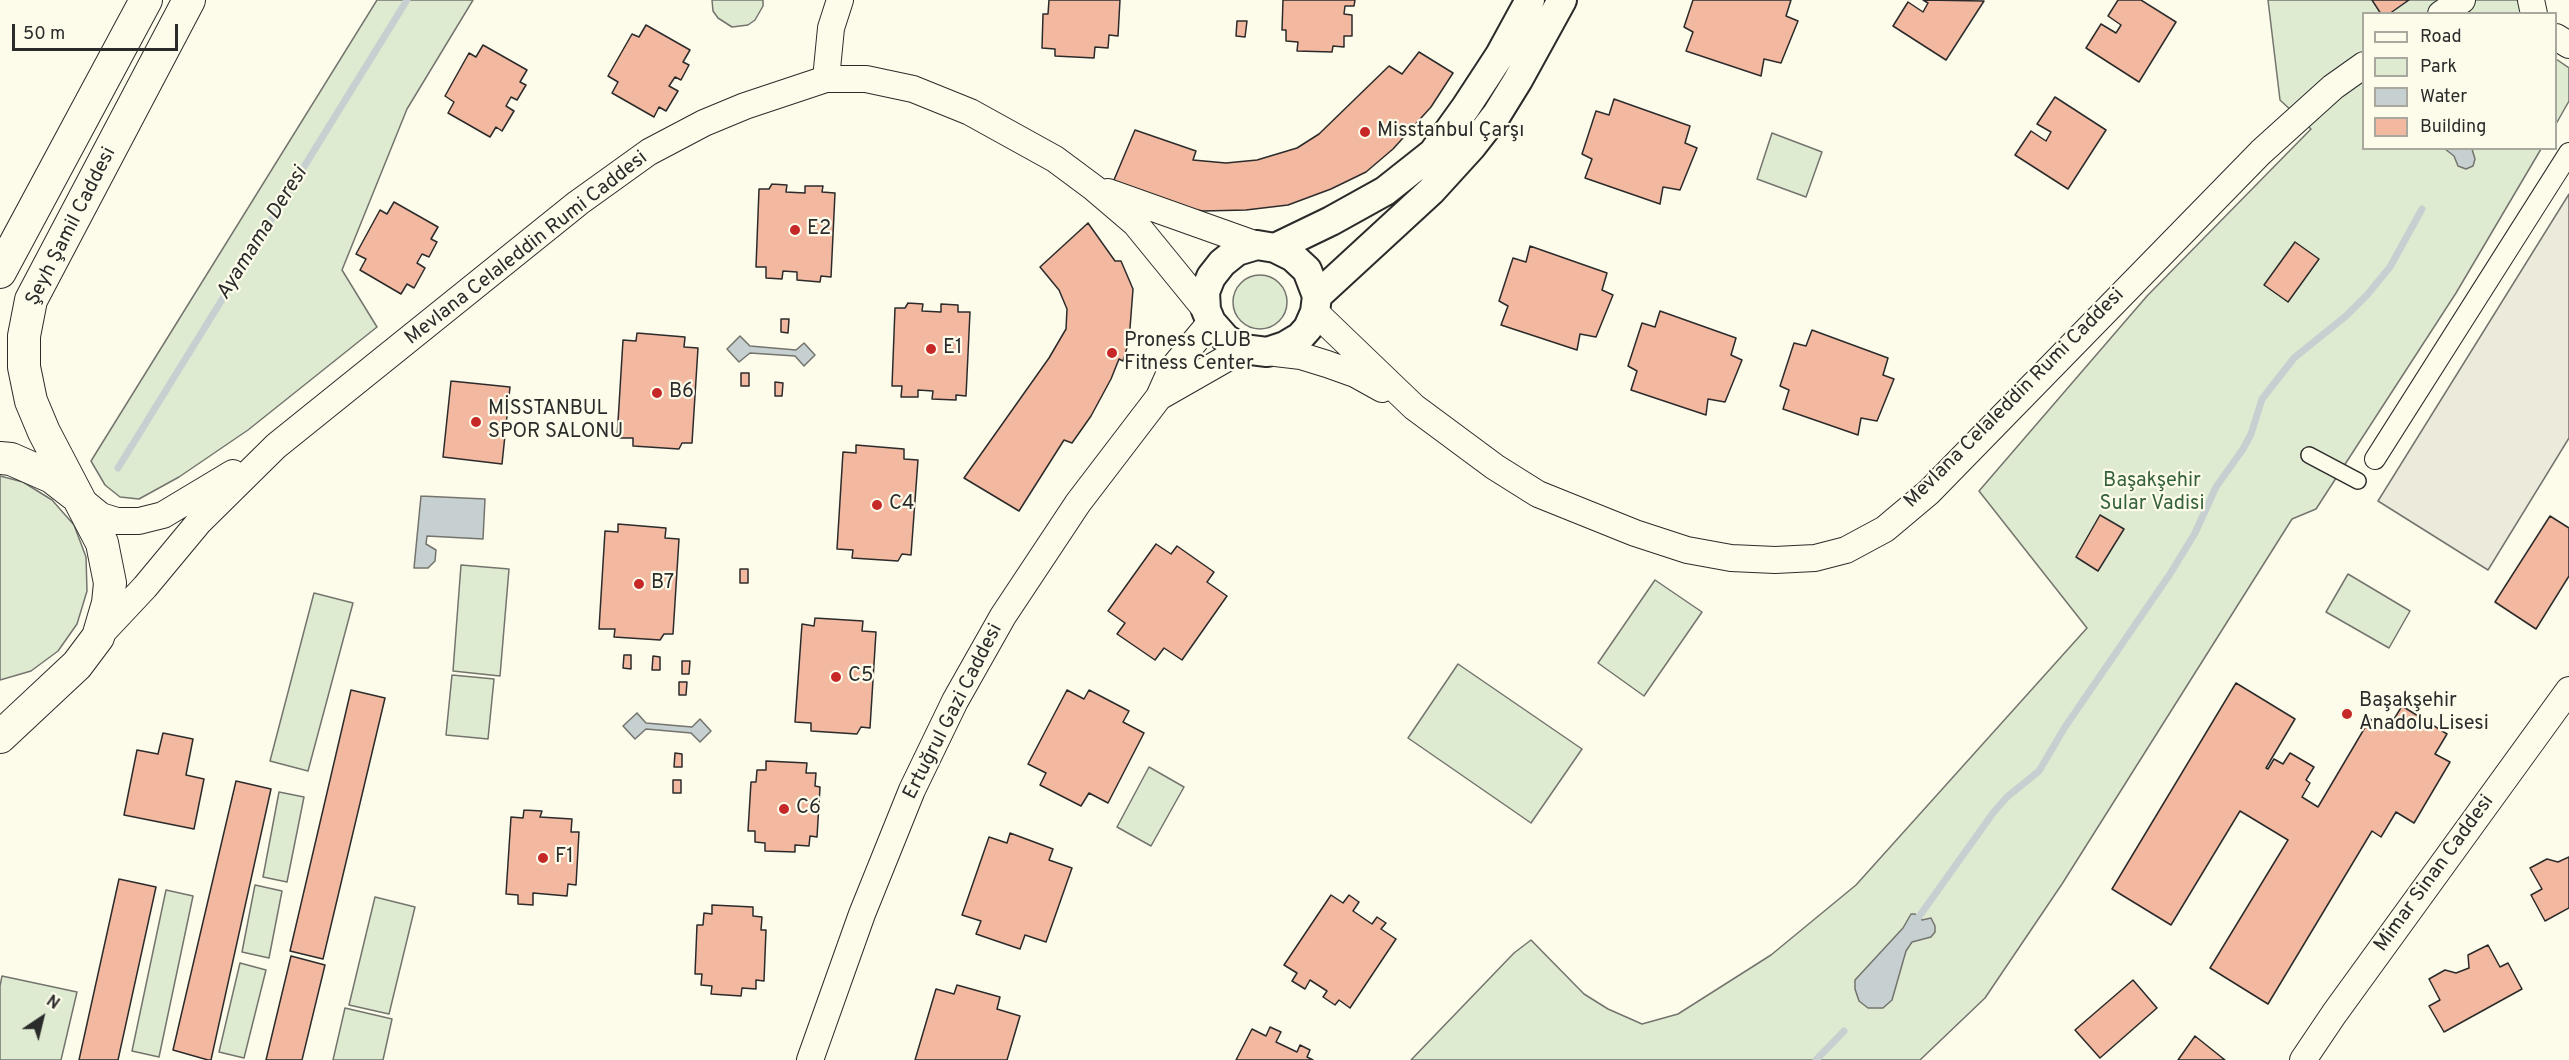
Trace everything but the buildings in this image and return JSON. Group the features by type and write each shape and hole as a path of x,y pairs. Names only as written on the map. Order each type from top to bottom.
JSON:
{"main road":[{"name":"Şeyh Şamil Caddesi","path":"0,272 146,0"},
{"name":"Şeyh Şamil Caddesi","path":"98,637 108,603 107,562 102,543 44,432 31,401 24,367 24,336 31,300 189,0"},
{"path":"1530,0 1495,64 1433,153 1385,191 1331,221 1266,247 1237,251 1222,262 1211,277 1205,292 1209,316 1226,339 1255,351 1285,346 1300,337 1308,328 1316,304 1431,191 1472,146 1497,114 1562,0"},
{"path":"1266,247 1293,257 1307,270 1316,304"},
{"path":"0,458 11,459 52,477 77,497"},
{"path":"0,737 77,665 98,637"},
{"path":"0,706 51,689"}],"street":[{"path":"826,79 831,28 840,0"},
{"path":"2444,12 2462,0"},
{"name":"Mevlana Celaleddin Rumi Caddesi","path":"1255,351 1301,356 1355,374 1414,407 1495,467 1538,494 1635,533 1687,550 1731,558 1775,561 1815,558 1845,550 1884,529 1929,492 2260,152 2333,87 2362,66"},
{"name":"Mevlana Celaleddin Rumi Caddesi","path":"276,446 578,203 649,152 704,123 745,106 826,79 866,79 913,89 970,112 1055,159 1094,188"},
{"path":"2375,459 2569,153"},
{"path":"1094,188 1266,247"},
{"path":"1094,188 1135,223 1209,316 1171,370 1159,398"},
{"name":"Mevlana Celaleddin Rumi Caddesi","path":"1316,304 1414,407"},
{"path":"1159,398 1255,351"},
{"name":"Ertuğrul Gazi Caddesi","path":"810,1060 862,914 912,790 955,701 1003,616 1078,503 1159,398"},
{"path":"77,497 101,516 117,521 147,519 163,514 276,446"},
{"path":"98,637 145,587 199,522 276,446"},
{"path":"2309,455 2358,481"},
{"name":"Mimar Sinan Caddesi","path":"2303,1060 2569,690"}],"green space":[{"path":"377,0 473,0 407,109 342,270 377,327 248,430 179,477 139,499 120,497 105,485 91,461"},
{"path":"712,0 763,0 763,6 755,20 748,25 732,27 718,18 713,11"},
{"name":"Başakşehir Sular Vadisi","path":"2268,0 2520,0 2522,12 2362,12 2362,150 2540,150 2456,293 2316,509 2292,519 2062,884 1985,998 1920,1060 1411,1060 1514,953 1531,940 1584,994 1608,1009 1642,1024 1678,1014 1771,955 1856,885 2087,628 1979,491 2147,296 2311,129 2280,100"},
{"path":"2557,60 2569,68 2569,101 2557,122"},
{"path":"1772,133 1822,152 1806,197 1757,179"},
{"path":"1255,275 1265,275 1275,279 1283,287 1287,302 1283,317 1275,325 1265,329 1255,329 1245,325 1237,317 1233,307 1233,297 1237,287 1245,279"},
{"path":"0,476 23,482 52,500 74,525 86,557 87,591 77,624 58,651 31,671 0,680"},
{"path":"461,565 509,569 500,676 453,671"},
{"path":"2348,574 2410,611 2389,648 2326,612"},
{"path":"1655,580 1702,612 1644,696 1598,663"},
{"path":"314,593 353,603 308,771 270,761"},
{"path":"1458,664 1582,749 1531,823 1408,738"},
{"path":"452,675 494,679 488,739 446,735"},
{"path":"1149,767 1184,787 1151,846 1117,827"},
{"path":"279,792 304,797 287,882 263,877"},
{"path":"255,885 282,891 269,958 242,952"},
{"path":"166,890 193,896 159,1057 132,1051"},
{"path":"375,897 415,907 389,1014 349,1005"},
{"path":"240,963 266,970 244,1058 219,1052"},
{"path":"2,976 77,992 61,1060 0,1060"},
{"path":"345,1008 392,1019 383,1060 333,1060"}],"shaded area":[{"path":"2569,194 2569,438 2488,570 2378,501"}],"water":[{"path":"2446,150 2472,150 2475,159 2473,166 2466,169 2458,166 2454,156"},
{"path":"740,336 750,346 796,350 804,343 815,355 804,366 795,356 750,353 739,362 727,349"},
{"path":"421,496 485,499 483,539 427,536 426,544 436,550 435,561 428,568 414,568"},
{"path":"637,713 646,723 692,727 700,719 711,731 700,742 691,733 646,729 635,739 623,726"},
{"path":"1911,914 1915,914 1922,920 1931,918 1935,932 1931,937 1912,942 1906,951 1892,1000 1883,1008 1868,1008 1859,1001 1855,980 1903,928"}],"waterway":[{"name":"Ayamama Deresi","path":"118,468 407,0"},
{"path":"1918,918 1993,813 2007,797 2039,771 2065,727 2170,574 2195,533 2216,487 2251,434 2262,399 2294,358 2346,316 2367,295 2390,267 2422,209"},
{"path":"1816,1060 1844,1031"}],"place":[{"name":"Misstanbul Çarşı","path":"1365,132"},
{"name":"E2","path":"795,230"},
{"name":"E1","path":"931,349"},
{"name":"Proness CLUB Fitness Center","path":"1112,353"},
{"name":"B6","path":"657,393"},
{"name":"MİSSTANBUL SPOR SALONU","path":"476,422"},
{"name":"C4","path":"877,505"},
{"name":"B7","path":"639,584"},
{"name":"C5","path":"836,677"},
{"name":"Başakşehir Anadolu Lisesi","path":"2347,714"},
{"name":"C6","path":"784,809"},
{"name":"F1","path":"543,858"}]}
